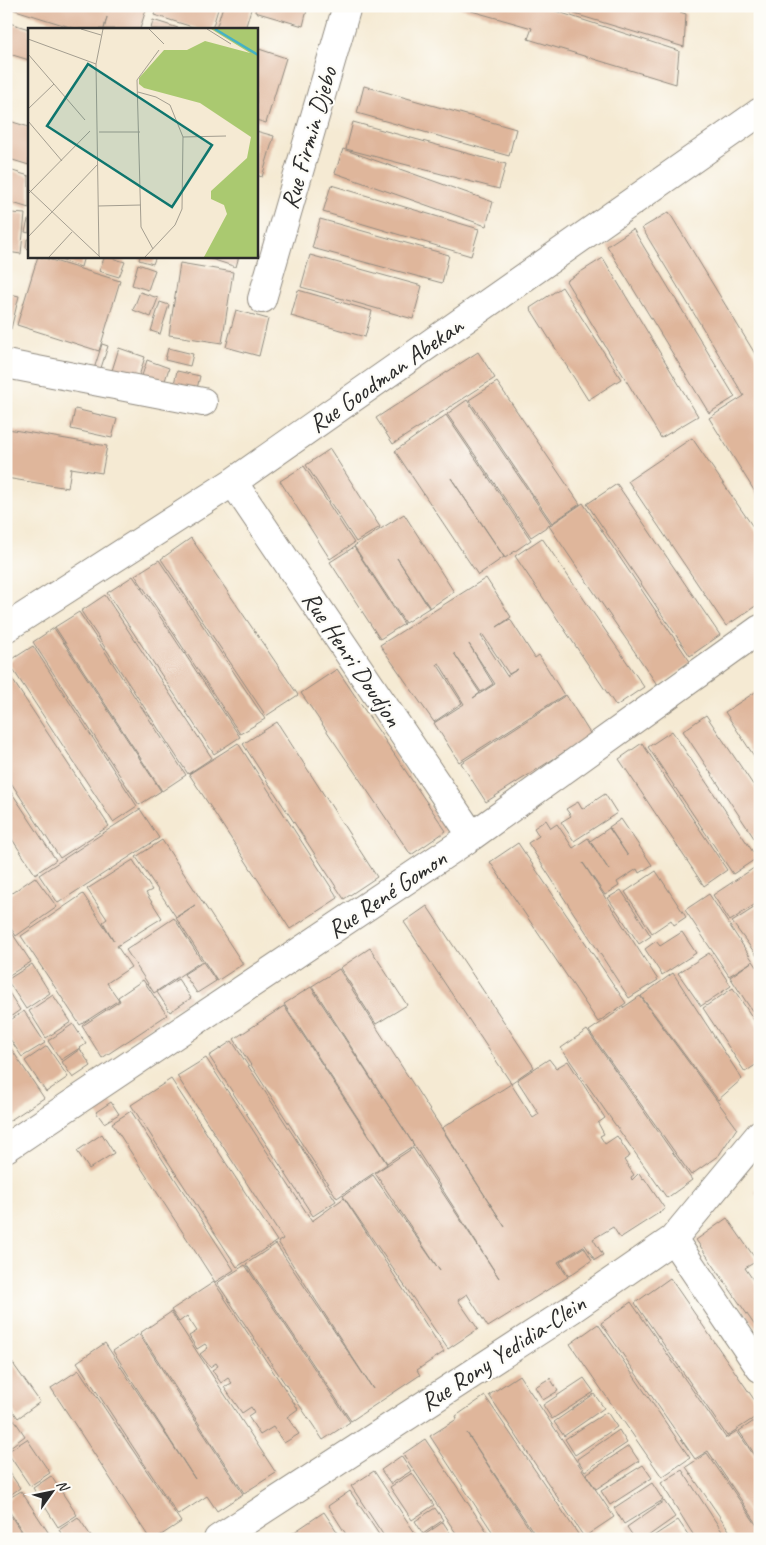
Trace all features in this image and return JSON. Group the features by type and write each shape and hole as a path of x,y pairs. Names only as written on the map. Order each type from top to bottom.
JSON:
{"street":[{"name":"Rue Firmin Djebo","path":"262,299 347,6"},
{"name":"Rue Goodman Abekan","path":"6,628 232,482 760,112"},
{"path":"6,364 203,402"},
{"name":"Rue Henri Doudjon","path":"232,482 472,836"},
{"name":"Rue René Gomon","path":"6,1148 472,836 760,629"},
{"name":"Rue Rony Yedidia-Clein","path":"218,1539 572,1309 673,1239 760,1134"},
{"path":"673,1239 760,1368"}],"building":[{"path":"94,6 110,11 111,6 147,6 140,28 73,28 6,7"},
{"path":"157,6 219,6 212,28 196,28 154,15"},
{"path":"223,6 252,6 245,28 216,28"},
{"path":"256,6 308,6 303,26 255,12"},
{"path":"540,6 679,51 676,84 528,39 532,28 457,7"},
{"path":"548,6 662,6 686,14 684,47"},
{"path":"153,20 178,28 151,28"},
{"path":"6,22 28,29 28,60 6,53"},
{"path":"258,49 286,58 266,123 258,121"},
{"path":"364,86 516,129 509,156 357,113"},
{"path":"6,120 28,127 28,165 6,158"},
{"path":"353,122 506,164 499,189 346,149"},
{"path":"258,132 274,136 262,177 258,176"},
{"path":"343,149 493,202 486,226 335,173"},
{"path":"6,169 28,176 28,208 6,201"},
{"path":"331,185 479,229 471,256 323,212"},
{"path":"669,212 760,362 760,500 709,418 744,396 642,228"},
{"path":"11,213 25,214 21,254 7,252"},
{"path":"320,219 449,255 442,283 312,248"},
{"path":"28,220 28,233 25,232"},
{"path":"633,229 735,397 709,413 607,246"},
{"path":"310,255 422,286 413,319 301,287"},
{"path":"37,258 45,258 120,281 99,351 17,325"},
{"path":"54,258 83,258 81,267"},
{"path":"104,258 125,262 119,277 99,271"},
{"path":"140,258 155,258 153,264 139,260"},
{"path":"208,258 238,258 236,267"},
{"path":"603,258 698,416 661,438 566,281"},
{"path":"180,263 233,272 222,343 169,335"},
{"path":"138,264 155,270 148,290 132,285"},
{"path":"562,287 621,379 588,400 530,308"},
{"path":"298,290 372,311 365,337 291,316"},
{"path":"140,292 158,298 151,317 133,310"},
{"path":"6,293 19,296 11,329 6,328"},
{"path":"160,302 169,305 160,334 151,331"},
{"path":"236,310 268,319 259,356 226,347"},
{"path":"102,344 108,346 100,371 94,369"},
{"path":"119,348 145,357 136,386 110,377"},
{"path":"168,348 193,354 190,366 165,360"},
{"path":"478,352 495,378 393,444 376,418"},
{"path":"147,360 169,368 162,390 140,382"},
{"path":"177,371 200,376 195,397 172,392"},
{"path":"497,382 580,504 552,523 469,400"},
{"path":"467,400 551,524 531,537 447,414"},
{"path":"75,409 117,419 112,438 71,429"},
{"path":"446,415 531,540 505,558 451,478 504,557 478,575 395,451"},
{"path":"8,429 107,446 102,473 71,468 68,488 6,478"},
{"path":"692,438 760,537 760,603 726,626 628,481"},
{"path":"330,449 380,527 356,542 306,465"},
{"path":"304,466 354,543 330,559 280,481"},
{"path":"617,484 720,635 690,656 587,504"},
{"path":"583,503 691,663 658,686 549,526"},
{"path":"404,514 454,592 430,608 397,558 429,608 405,623 354,546"},
{"path":"191,538 298,695 266,716 161,559"},
{"path":"542,538 644,687 616,706 515,556"},
{"path":"354,547 404,624 380,639 330,562"},
{"path":"159,560 265,719 240,734 135,575"},
{"path":"133,576 240,737 214,754 107,593"},
{"path":"486,578 511,617 497,627 510,619 535,658 539,655 564,695 459,762 434,723 464,704 439,663 437,664 462,703 434,722 380,645","holes":["483,635 509,674 518,669 507,676 481,636","469,644 495,684 473,698 480,693 454,653 481,692 493,684"]},
{"path":"105,595 212,758 188,774 81,611"},
{"path":"79,612 186,775 162,791 55,627"},
{"path":"54,628 161,791 139,805 33,642"},
{"path":"33,646 137,806 113,822 8,662"},
{"path":"337,669 446,831 411,855 301,693"},
{"path":"6,670 109,826 60,858 6,775"},
{"path":"760,689 760,765 725,712"},
{"path":"566,695 591,735 486,802 461,763"},
{"path":"706,715 760,795 760,847 683,731"},
{"path":"277,722 377,877 344,899 243,744"},
{"path":"672,731 757,858 733,874 648,747"},
{"path":"238,743 338,898 290,929 189,774"},
{"path":"642,743 727,870 704,886 619,759"},
{"path":"6,784 56,860 35,874 6,830"},
{"path":"605,794 617,813 574,841 561,822 571,816 566,809 578,802 582,809"},
{"path":"140,809 159,838 58,903 39,875"},
{"path":"621,819 652,865 639,873 637,869 617,882 619,886 605,895 583,863 658,980 629,998 528,843 539,836 534,828 546,820 551,828 557,824 573,848 588,838 609,870 590,841 609,828 628,856 609,827"},
{"path":"162,840 243,964 217,981 176,918 195,905 176,917 136,857"},
{"path":"518,843 626,1003 598,1022 490,862"},
{"path":"133,860 152,890 146,893 162,918 117,946 131,967 107,983 119,1000 80,1025 21,936 83,894 114,941 103,922 107,919 87,889"},
{"path":"760,864 760,901 730,921 713,895"},
{"path":"656,871 686,917 674,925 671,920 652,933 625,892"},
{"path":"35,877 57,907 16,936 6,921 6,897"},
{"path":"621,890 651,936 639,944 608,898"},
{"path":"709,894 753,961 729,976 685,910"},
{"path":"760,904 760,960 732,922"},
{"path":"427,906 534,1067 511,1083 404,922"},
{"path":"174,918 202,961 154,993 126,950"},
{"path":"10,930 31,962 6,977 6,932"},
{"path":"682,932 696,953 662,975 645,949 656,941 660,946"},
{"path":"370,948 407,1005 376,1024 340,968"},
{"path":"709,953 731,986 701,1006 678,973"},
{"path":"753,961 760,971 760,1023 730,977"},
{"path":"203,962 216,981 197,993 184,974"},
{"path":"32,964 50,993 26,1009 7,980"},
{"path":"339,969 505,1227 442,1128 511,1084 533,1118 539,1114 517,1080 549,1059 556,1068 568,1061 605,1118 598,1123 604,1134 600,1136 605,1144 617,1136 630,1156 624,1160 634,1175 631,1177 632,1180 639,1173 665,1209 620,1238 613,1227 593,1239 603,1255 595,1260 585,1245 558,1262 568,1277 488,1327 467,1294 458,1300 478,1329 448,1349 343,1196 373,1175 440,1271 375,1173 413,1148 499,1278 312,986"},
{"path":"673,973 742,1079 718,1100 641,996"},
{"path":"178,979 191,998 170,1012 157,992"},
{"path":"143,980 167,1015 102,1058 82,1026 120,1001 118,997"},
{"path":"311,987 414,1145 387,1163 284,1004"},
{"path":"6,988 20,1010 6,1020"},
{"path":"733,988 760,1029 760,1062 745,1072 703,1008"},
{"path":"53,995 71,1022 46,1038 29,1011"},
{"path":"640,996 737,1128 719,1155 691,1175 589,1031"},
{"path":"284,1006 387,1164 337,1198 234,1039"},
{"path":"24,1011 45,1043 22,1057 6,1033 6,1023"},
{"path":"73,1024 86,1044 61,1060 48,1041"},
{"path":"587,1030 692,1180 667,1198 561,1048"},
{"path":"6,1041 44,1098 6,1123"},
{"path":"232,1041 336,1201 313,1216 209,1056"},
{"path":"47,1046 68,1077 46,1092 25,1061"},
{"path":"80,1049 91,1066 73,1078 62,1062"},
{"path":"206,1058 312,1221 344,1198 444,1352 417,1370 420,1375 351,1421 246,1264 276,1244 373,1389 278,1242 283,1239 177,1076"},
{"path":"171,1079 277,1241 237,1267 131,1105"},
{"path":"111,1102 119,1114 104,1123 96,1112"},
{"path":"131,1111 234,1270 215,1282 112,1123"},
{"path":"102,1134 114,1153 89,1169 77,1151"},
{"path":"760,1188 760,1198 755,1192"},
{"path":"727,1218 757,1261 745,1268 760,1290 760,1333 696,1240"},
{"path":"584,1247 592,1260 569,1276 560,1262"},
{"path":"245,1265 350,1422 323,1440 217,1283"},
{"path":"670,1278 760,1408 760,1414 727,1436 635,1303"},
{"path":"214,1282 298,1409 287,1417 299,1434 284,1443 273,1427 260,1435 248,1416 254,1412 251,1407 242,1413 224,1387 232,1383 228,1378 221,1383 212,1370 218,1366 216,1363 210,1367 200,1354 208,1348 205,1344 197,1349 189,1336 197,1331 187,1316 179,1322 171,1310"},
{"path":"631,1302 726,1438 737,1431 760,1464 760,1528 708,1451 695,1459 601,1323"},
{"path":"171,1312 276,1473 244,1493 140,1333"},
{"path":"598,1324 690,1458 662,1477 570,1344"},
{"path":"139,1334 243,1494 217,1511 207,1496 178,1515 77,1362 105,1343 195,1479 113,1351"},
{"path":"9,1358 40,1402 18,1418 6,1401 6,1360"},
{"path":"79,1370 181,1522 155,1539 150,1539 51,1388"},
{"path":"519,1375 614,1517 584,1537 489,1395"},
{"path":"550,1378 558,1391 543,1400 535,1387"},
{"path":"584,1378 594,1392 552,1419 543,1405"},
{"path":"594,1394 604,1408 564,1436 554,1422"},
{"path":"485,1396 580,1537 579,1539 538,1539 467,1433 536,1539 497,1539 430,1436 457,1419 456,1416"},
{"path":"607,1412 617,1427 575,1455 565,1439"},
{"path":"760,1417 760,1462 739,1431"},
{"path":"13,1418 25,1436 6,1450 6,1422"},
{"path":"619,1430 627,1443 585,1471 577,1459"},
{"path":"27,1439 50,1473 30,1486 7,1452"},
{"path":"425,1439 492,1539 460,1539 403,1454"},
{"path":"629,1446 639,1461 596,1489 586,1474"},
{"path":"707,1453 760,1530 760,1539 735,1539 686,1467"},
{"path":"401,1456 411,1471 391,1484 381,1470"},
{"path":"643,1465 652,1478 610,1505 601,1491"},
{"path":"6,1467 20,1488 6,1498"},
{"path":"682,1470 727,1539 696,1539 661,1483"},
{"path":"374,1471 419,1539 386,1539 351,1486"},
{"path":"412,1473 434,1505 412,1520 390,1487"},
{"path":"51,1476 77,1515 58,1527 33,1488"},
{"path":"652,1483 663,1500 624,1524 614,1508"},
{"path":"21,1491 48,1532 38,1539 27,1539 6,1506 6,1500"},
{"path":"350,1491 382,1539 349,1539 328,1506"},
{"path":"664,1501 675,1517 644,1539 635,1539 627,1527"},
{"path":"435,1508 443,1520 423,1534 415,1521"},
{"path":"324,1512 342,1539 284,1539"},
{"path":"11,1516 26,1539 6,1539 6,1520"},
{"path":"78,1517 93,1539 65,1539 59,1530"},
{"path":"678,1520 689,1536 686,1539 649,1539"},
{"path":"443,1522 454,1539 425,1539 423,1536"},
{"path":"49,1533 53,1539 41,1539"}]}
